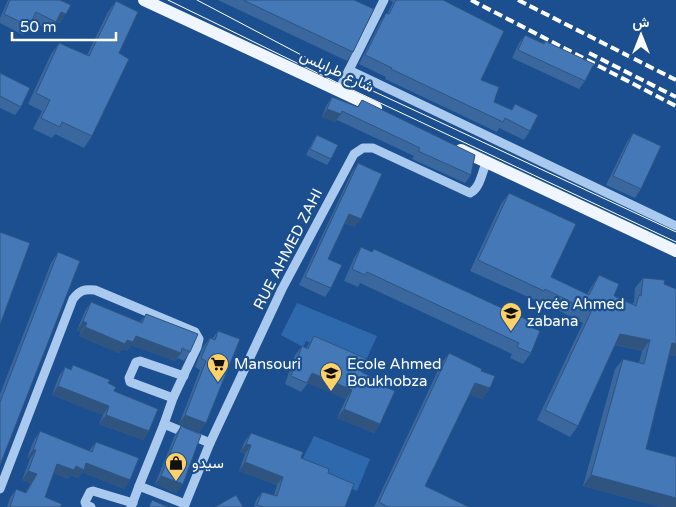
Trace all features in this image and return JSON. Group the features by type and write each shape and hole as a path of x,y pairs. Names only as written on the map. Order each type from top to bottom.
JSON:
{"main road":[{"name":"شارع طرابلس","path":"144,0 391,115"},
{"path":"452,146 676,251"}],"street":[{"path":"339,90 384,0"},
{"path":"349,70 676,226"},
{"name":"RUE AHMED ZAHI","path":"184,506 210,443 282,289 354,154 363,148 373,148 470,193 474,191 478,184 486,163"},
{"path":"0,489 73,299 78,292 85,289 95,290 196,332 199,339 132,505 93,491 90,492 85,502 86,506 91,507"},
{"path":"174,398 130,382 129,378 136,362 140,361 184,376"},
{"path":"164,424 210,443"},
{"path":"139,486 184,506"}],"shaded area":[{"path":"297,303 377,336 363,367 306,341 303,347 281,335"},
{"path":"314,436 370,459 357,491 299,466"}],"building":[{"path":"10,0 60,0 71,5 66,14 61,12 56,22 36,12 29,26 4,14"},
{"path":"243,0 354,0 374,9 353,52"},
{"path":"396,0 443,0 504,31 481,80 499,87 494,102 512,110 515,104 538,115 530,131 505,118 503,122 365,55 386,13 389,14"},
{"path":"116,1 138,12 119,53 129,59 92,136 62,122 60,127 41,118 50,100 36,93 59,43 89,56"},
{"path":"525,35 544,44 545,41 594,64 585,81 518,50"},
{"path":"0,73 30,88 21,107 0,96"},
{"path":"332,97 358,107 362,100 475,155 471,175 418,151 420,148 342,111 341,114 327,109"},
{"path":"633,133 661,146 641,189 613,176"},
{"path":"317,135 338,145 331,159 310,149"},
{"path":"358,163 382,174 361,219 349,214 328,259 342,265 331,288 305,277"},
{"path":"509,193 576,224 551,277 589,295 599,275 619,284 614,296 636,306 639,295 641,296 643,278 665,280 664,284 676,289 676,344 672,343 646,449 676,457 676,498 591,475 623,359 644,364 650,340 620,334 578,426 545,410 591,312 545,289 544,291 478,260"},
{"path":"0,232 30,243 0,325"},
{"path":"361,247 372,252 374,249 532,322 531,327 540,331 531,353 517,347 519,343 367,272 365,275 352,269"},
{"path":"58,252 80,261 0,465 0,402"},
{"path":"91,302 142,323 146,314 198,334 190,352 182,348 181,353 136,336 133,342 127,340 125,344 85,327 87,323 83,321"},
{"path":"218,331 240,339 206,423 185,415 206,361 201,358 210,338 215,340"},
{"path":"314,336 367,359 361,372 377,379 376,383 395,391 380,424 344,409 352,390 312,373 307,383 291,376 302,346 308,349"},
{"path":"449,353 482,369 481,371 495,376 490,388 475,383 425,486 469,507 388,507 379,502"},
{"path":"73,365 110,380 108,383 116,387 114,391 158,409 149,431 106,415 109,406 58,386 65,367 71,370"},
{"path":"181,426 201,435 183,484 161,476"},
{"path":"40,431 92,452 96,442 139,458 130,480 86,463 84,470 76,466 74,470 57,464 45,497 62,504 60,507 10,507 16,489 26,493 37,474 28,471 36,450 33,450"},
{"path":"251,433 303,452 301,458 329,469 328,473 354,484 345,507 264,507 257,505 262,492 277,496 283,477 245,462 251,445 246,444"},
{"path":"236,495 243,507 215,507"},
{"path":"152,500 168,507 149,507"}],"tram line":[{"path":"168,0 342,85 676,242"},
{"path":"197,0 345,78 676,232"}],"railway":[{"path":"471,0 676,106"},
{"path":"518,0 676,80"},
{"path":"589,53 676,97"}],"place":[{"name":"Lycée Ahmed zabana","path":"511,332"},
{"name":"Mansouri","path":"218,383"},
{"name":"Ecole Ahmed Boukhobza","path":"331,392"},
{"name":"سيدو","path":"176,482"}]}
